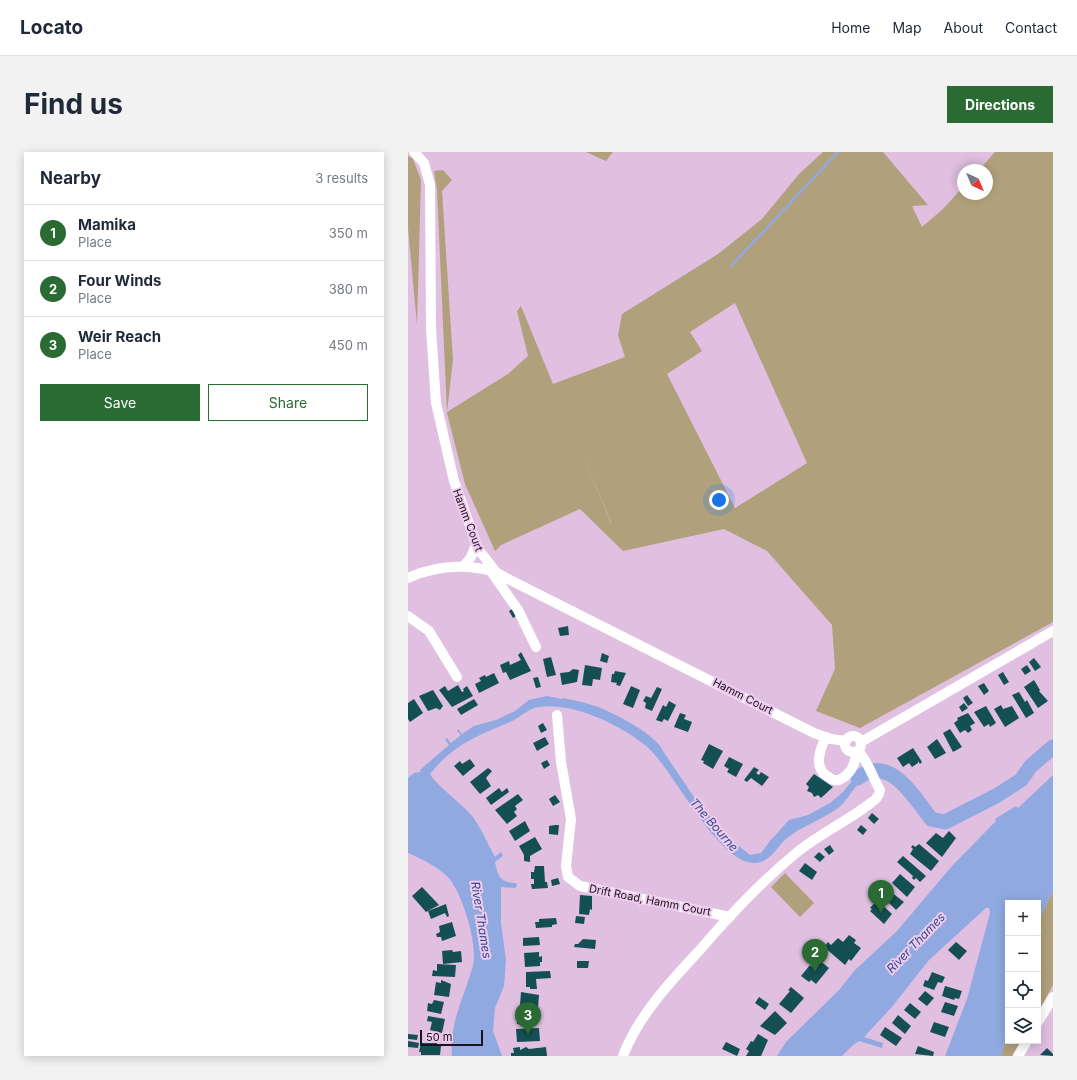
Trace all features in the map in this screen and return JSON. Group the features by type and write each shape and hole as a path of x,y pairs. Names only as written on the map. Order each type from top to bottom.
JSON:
{"street":[{"name":"Hamm Court","path":"414,152 424,163 430,185 432,329 436,403 454,481 476,545 493,571 814,733 826,737 846,740 854,736 858,748"},
{"path":"464,566 471,557 476,545"},
{"path":"408,578 429,570 464,566 493,571 518,610 536,647"},
{"path":"408,616 429,630 457,677"},
{"path":"826,737 820,753 819,766 823,773 831,779 839,780 848,773 856,759 858,748 1053,631"},
{"name":"Drift Road, Hamm Court","path":"558,715 561,762 571,819 566,866 568,877 580,886 730,917"},
{"path":"624,1056 631,1036 655,1002 730,917 796,853 832,827 873,801 880,790 874,780 869,765 858,748"},
{"path":"1041,1017 1053,997"},
{"path":"1018,1056 1025,1044"}],"shaded area":[{"path":"586,152 613,152 606,161"},
{"path":"823,152 883,152 928,205 912,206 922,227 943,209 957,194 957,200 993,200 993,164 984,164 995,152 1053,152 1053,622 860,728 816,711 835,669 832,625 767,551 724,529 623,551 580,509 501,545 495,551 465,484 447,413 437,190 434,171 443,170 452,180 442,191 453,360 447,412 508,374 528,356 517,311 521,306 553,384 625,357 618,335 622,314 718,254 762,219 799,174","holes":["735,303 807,463 735,508 667,374 702,351 690,332","578,444 611,522 611,523"]},
{"path":"408,156 413,159 421,180 417,325 408,228"},
{"path":"785,873 814,903 800,917 771,887"},
{"path":"1053,891 1053,985 1041,1007 1041,936 1041,915"},
{"path":"1005,1041 1005,1044 1019,1044 1012,1056 1001,1056"}],"water":[{"name":"River Thames","path":"547,696 563,698 598,707 635,726 653,739 659,745 700,806 718,824 730,839 750,855 761,853 789,820 808,815 830,803 843,792 856,776 864,770 870,768 872,775 861,781 838,808 792,834 773,854 765,860 756,863 741,860 726,849 711,833 656,756 645,745 609,722 595,716 566,708 552,706 539,707 466,742 457,748 430,774 437,783 476,821 495,857 501,852 503,856 495,862 497,871 503,880 516,883 517,886 515,888 501,887 501,923 506,960 504,986 495,1008 493,1031 502,1056 452,1056 455,1020 473,965 474,956 471,932 463,905 453,883 438,869 424,860 408,853 408,778 414,773 420,772 421,769 449,745 445,739 447,738 451,743 461,735 457,731 458,729 462,734 474,726 496,720 515,711 529,700"},
{"name":"River Thames","path":"1053,775 1053,891 1041,915 1041,900 1005,900 1005,1041 1001,1056 945,1056 967,999 990,913 989,908 986,908 929,960 891,1008 864,1037 883,1043 882,1048 859,1041 842,1056 777,1056 786,1042 839,990 855,970 897,931 952,866 996,821 995,819 1016,806 1018,808"}],"building":[{"path":"515,607 519,614 513,618 509,611"},
{"path":"568,626 569,635 560,636 558,628"},
{"path":"521,652 531,671 510,680 506,672 503,673 500,665 509,661 510,665 521,660 518,655"},
{"path":"602,653 609,656 607,663 600,661"},
{"path":"551,657 556,675 547,677 543,659"},
{"path":"1034,658 1041,667 1035,671 1029,662"},
{"path":"585,665 602,668 600,680 593,679 592,686 582,685"},
{"path":"1027,665 1031,671 1025,675 1021,669"},
{"path":"573,669 579,670 577,682 562,685 560,673 569,672"},
{"path":"615,671 626,673 620,686 616,685 617,683 611,682 612,674 614,674"},
{"path":"1003,672 1009,682 1004,685 998,675"},
{"path":"494,673 499,683 479,693 475,684 481,681 479,678 485,675 486,677"},
{"path":"538,677 541,687 536,688 533,678"},
{"path":"1034,680 1040,690 1039,691 1048,701 1038,708 1024,687"},
{"path":"984,683 989,691 984,695 978,686"},
{"path":"458,685 462,692 467,686 473,696 452,707 439,690 445,686 448,691"},
{"path":"631,686 640,690 633,708 623,704"},
{"path":"657,687 662,689 652,711 645,708 646,703 643,701 646,696 651,698"},
{"path":"433,690 443,706 440,710 436,708 428,711 419,696"},
{"path":"1019,692 1025,702 1027,700 1034,713 1026,718 1012,695"},
{"path":"967,695 973,703 968,706 963,698"},
{"path":"414,699 423,713 410,722 408,719 408,703"},
{"path":"474,699 478,705 461,715 457,709"},
{"path":"669,701 676,705 668,721 664,719 662,722 656,720 663,705 666,707"},
{"path":"964,703 968,708 962,712 959,707"},
{"path":"1001,705 1003,709 1012,706 1019,718 1005,727 994,709"},
{"path":"986,706 996,723 990,727 989,724 984,727 974,712"},
{"path":"680,713 686,715 684,719 692,722 688,732 674,727"},
{"path":"968,713 975,723 970,726 972,730 968,733 965,730 960,733 954,723 958,720 957,718"},
{"path":"543,723 547,730 541,733 538,726"},
{"path":"950,729 962,747 953,752 943,733"},
{"path":"545,737 549,744 537,751 533,743"},
{"path":"937,739 946,753 935,759 927,747"},
{"path":"709,744 723,751 713,769 701,760"},
{"path":"913,748 922,762 920,764 918,761 918,763 912,767 909,763 903,767 897,758"},
{"path":"729,757 743,764 736,777 727,772 729,769 724,766"},
{"path":"470,759 475,766 463,776 454,766 460,761 462,764"},
{"path":"547,760 550,765 544,769 541,763"},
{"path":"754,767 759,770 756,773 759,775 761,772 769,777 762,786 751,778 747,782 744,780"},
{"path":"488,768 492,771 486,778 491,786 480,794 470,782"},
{"path":"814,774 833,787 821,798 818,795 814,797 812,793 807,791 809,787 806,784"},
{"path":"499,788 502,792 507,788 509,792 491,805 486,798"},
{"path":"518,794 523,800 515,806 517,809 514,812 517,816 507,824 495,810"},
{"path":"555,795 560,802 553,806 549,799"},
{"path":"872,813 879,819 874,824 868,818"},
{"path":"525,821 530,831 515,841 509,831"},
{"path":"559,825 558,835 549,834 549,826"},
{"path":"861,825 867,830 863,835 857,830"},
{"path":"949,831 956,838 942,857 926,843 936,833 943,838"},
{"path":"535,837 542,849 530,856 530,862 524,861 524,855 519,846"},
{"path":"919,844 939,861 931,871 910,854 913,849 911,847 913,845 915,847"},
{"path":"830,845 834,851 829,855 824,849"},
{"path":"819,852 825,857 820,862 814,857"},
{"path":"903,856 926,876 920,882 916,878 914,880 912,878 913,876 897,862"},
{"path":"805,863 817,872 812,880 799,871"},
{"path":"535,866 544,866 545,882 547,882 548,888 532,889 531,884 534,884 534,879 531,879 531,872 534,872"},
{"path":"900,874 915,887 907,897 892,883"},
{"path":"558,878 560,884 552,886 551,880"},
{"path":"422,887 439,905 426,912 412,896"},
{"path":"887,889 904,902 896,910 881,895"},
{"path":"580,895 592,896 592,910 590,909 589,915 579,914"},
{"path":"877,900 892,914 884,924 870,911 872,909 870,908"},
{"path":"446,904 449,916 447,917 445,913 431,919 428,911"},
{"path":"576,916 585,917 584,924 575,923"},
{"path":"556,918 557,924 552,925 552,927 536,928 535,922 539,922 539,919"},
{"path":"452,922 456,936 442,941 441,937 437,937 436,934 440,932 439,926"},
{"path":"849,935 856,940 854,943 861,948 851,961 849,959 845,965 824,947 828,942 831,945 838,938 843,942"},
{"path":"539,937 540,945 523,946 523,938"},
{"path":"583,939 596,940 595,949 574,947 575,944 578,944"},
{"path":"956,942 967,951 959,960 948,950"},
{"path":"452,950 453,952 461,951 462,962 443,964 442,951"},
{"path":"539,952 539,957 542,956 540,966 525,967 524,953"},
{"path":"818,959 829,968 816,984 811,980 809,982 801,976 810,965 812,967"},
{"path":"577,961 589,961 588,968 577,968"},
{"path":"437,964 456,965 455,977 432,976 433,970 437,971"},
{"path":"550,971 551,978 536,979 537,989 530,989 530,987 526,987 526,972"},
{"path":"932,972 945,977 942,983 938,982 934,990 923,986 925,980 928,981"},
{"path":"441,980 451,984 449,997 434,995 436,982 441,983"},
{"path":"945,986 962,991 959,999 955,998 954,1000 942,996"},
{"path":"791,987 804,998 791,1013 779,1004 790,991 788,990"},
{"path":"925,991 934,998 927,1006 918,999"},
{"path":"521,992 539,995 538,1007 520,1005"},
{"path":"759,997 769,1004 765,1010 755,1003"},
{"path":"434,1000 444,1002 441,1014 427,1011 428,1003 432,1004"},
{"path":"945,1002 958,1006 954,1016 941,1012"},
{"path":"910,1003 921,1012 915,1019 904,1010"},
{"path":"775,1011 787,1023 775,1035 760,1026"},
{"path":"534,1013 535,1024 517,1024 517,1014"},
{"path":"898,1015 911,1026 905,1034 892,1023"},
{"path":"428,1016 445,1019 442,1033 430,1030 432,1022 427,1021"},
{"path":"934,1022 949,1027 945,1037 930,1032"},
{"path":"885,1027 902,1038 896,1046 880,1035"},
{"path":"539,1028 540,1041 517,1042 516,1029"},
{"path":"408,1034 418,1035 417,1040 408,1039"},
{"path":"758,1034 768,1040 761,1056 746,1056 749,1051 746,1049"},
{"path":"408,1041 419,1043 418,1048 408,1047"},
{"path":"726,1042 740,1049 737,1056 722,1049"},
{"path":"421,1043 437,1043 437,1046 441,1046 440,1055 421,1055 421,1052 419,1052"},
{"path":"918,1046 934,1052 933,1056 915,1054"},
{"path":"520,1047 520,1050 526,1047 529,1049 546,1047 547,1056 511,1056 511,1053 514,1053 513,1048"},
{"path":"1047,1048 1053,1054 1053,1056 1040,1055"}],"waterway":[{"path":"731,266 838,152"},
{"name":"The Bourne","path":"858,778 869,772 880,771 890,774 909,790 931,819 945,822 996,796 1021,780 1031,766 1053,747"}],"place":[{"name":"Mamika","path":"881,913"},
{"name":"Four Winds","path":"815,972"},
{"name":"Weir Reach","path":"528,1035"}]}
